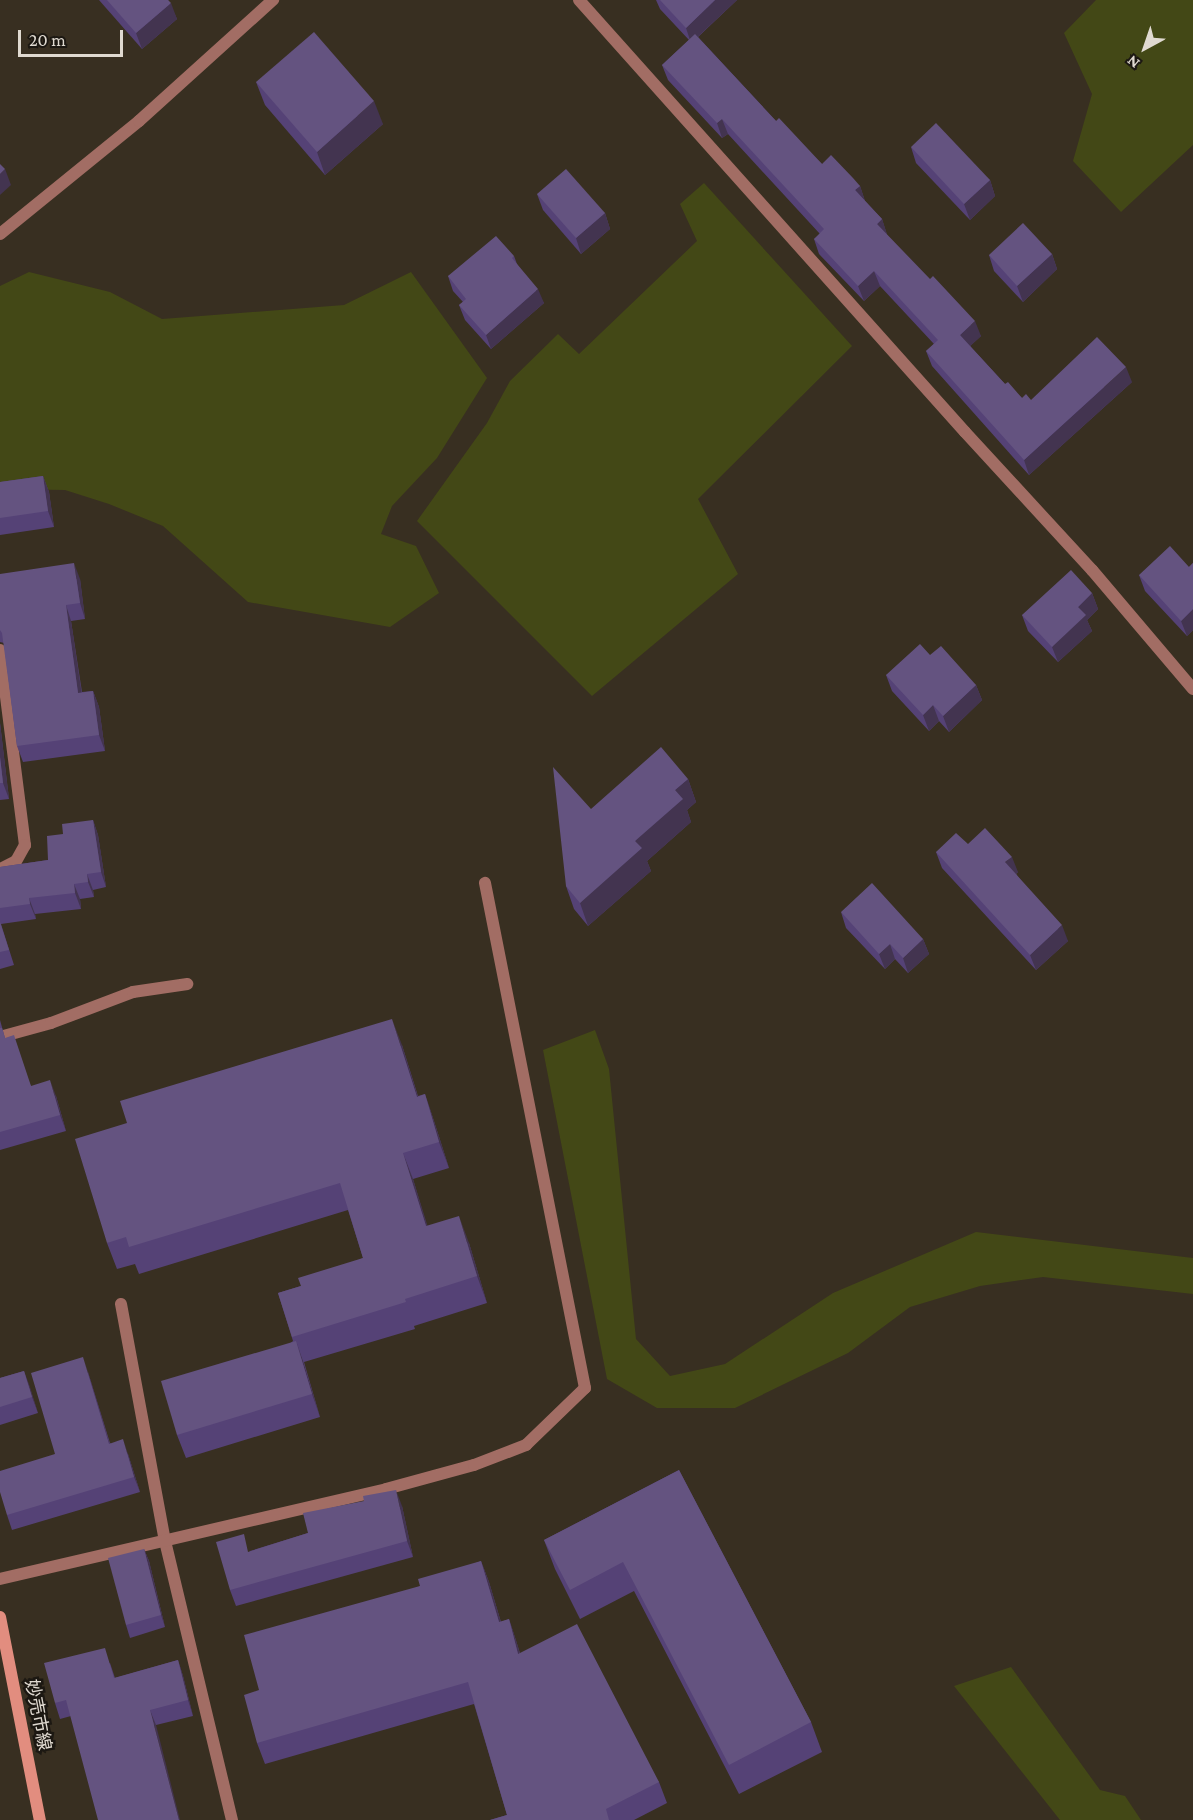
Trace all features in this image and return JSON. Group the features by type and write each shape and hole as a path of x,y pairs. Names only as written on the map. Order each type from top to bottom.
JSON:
{"main road":[{"name":"妙売市線","path":"0,1617 40,1820"}],"street":[{"path":"0,234 139,121 273,0"},
{"path":"579,0 965,432 1092,570 1193,689"},
{"path":"0,650 25,845 16,861 0,869"},
{"path":"0,1579 386,1489 474,1465 526,1445 585,1388 485,883"},
{"path":"0,1037 51,1023 133,992 187,984"},
{"path":"121,1304 165,1541 232,1820"}],"green space":[{"path":"1096,0 1193,0 1193,145 1121,212 1073,161 1092,94 1064,33"},
{"path":"704,183 852,346 698,499 738,574 592,696 417,521 487,423 510,381 558,334 579,354 697,241 680,204"},
{"path":"29,272 110,292 162,319 344,305 411,272 487,378 437,458 392,506 381,534 416,546 439,593 390,627 248,602 163,526 109,504 65,490 0,489 0,286"},
{"path":"595,1030 609,1069 636,1339 670,1376 725,1364 833,1293 976,1232 1193,1258 1193,1294 1043,1277 980,1286 910,1307 848,1353 735,1408 657,1408 607,1379 543,1050"},
{"path":"1011,1667 1100,1790 1125,1796 1141,1820 1060,1820 954,1686"}],"building":[{"path":"107,0 168,0 171,3 136,33"},
{"path":"660,0 715,0 686,28"},
{"path":"314,32 374,101 317,152 256,82"},
{"path":"695,34 776,121 779,118 822,164 831,155 853,178 860,186 855,190 882,219 877,224 930,279 933,276 975,321 960,335 1005,384 1008,382 1022,398 1026,394 1031,400 1097,337 1126,367 1024,460 926,351 938,340 874,271 858,286 814,239 824,229 722,119 717,123 662,65"},
{"path":"936,123 990,180 964,204 911,147"},
{"path":"0,164 5,169 0,174"},
{"path":"566,169 605,213 576,238 537,194"},
{"path":"1023,223 1052,254 1017,286 989,255"},
{"path":"496,236 538,289 486,335 459,305 466,299 448,276"},
{"path":"43,476 48,511 0,518 0,482"},
{"path":"1170,546 1189,567 1193,563 1193,609 1181,621 1139,575"},
{"path":"74,563 80,603 66,605 78,693 93,691 99,735 17,746 0,630 0,574"},
{"path":"1071,570 1092,593 1078,607 1086,615 1052,647 1022,615"},
{"path":"920,644 930,655 941,646 976,685 943,716 933,705 923,715 886,675"},
{"path":"661,747 688,779 675,790 683,799 635,841 642,848 580,903 566,886 553,767 591,809"},
{"path":"0,757 3,783 0,783"},
{"path":"93,820 101,872 87,874 88,882 74,884 75,893 29,898 30,904 0,908 0,867 48,860 47,836 63,834 62,824"},
{"path":"985,828 1012,857 1005,862 1062,925 1030,955 936,852 956,833 968,844"},
{"path":"872,883 923,939 903,958 890,944 879,954 841,912"},
{"path":"0,922 9,950 0,952"},
{"path":"392,1019 417,1097 425,1094 439,1142 403,1153 426,1226 459,1216 477,1276 405,1299 406,1302 292,1337 278,1293 301,1286 298,1278 363,1258 340,1183 129,1247 126,1237 107,1243 75,1139 127,1123 120,1101"},
{"path":"0,1028 5,1038 14,1035 31,1086 50,1080 60,1115 0,1132"},
{"path":"296,1341 312,1394 177,1435 161,1381"},
{"path":"83,1357 109,1444 123,1439 134,1477 7,1515 0,1492 0,1471 55,1454 31,1373"},
{"path":"24,1371 32,1397 0,1407 0,1378"},
{"path":"679,1470 811,1722 729,1765 623,1562 570,1590 544,1540"},
{"path":"396,1490 407,1541 230,1590 216,1542 244,1534 248,1552 308,1533 303,1513 364,1501 363,1496"},
{"path":"144,1549 161,1615 126,1625 108,1558"},
{"path":"481,1561 499,1622 509,1619 518,1654 577,1624 659,1782 606,1809 609,1820 490,1820 507,1815 468,1682 257,1743 244,1695 259,1690 244,1635 420,1586 418,1579"},
{"path":"105,1648 114,1678 178,1660 188,1700 150,1710 179,1820 98,1820 66,1700 55,1703 44,1663"}]}
